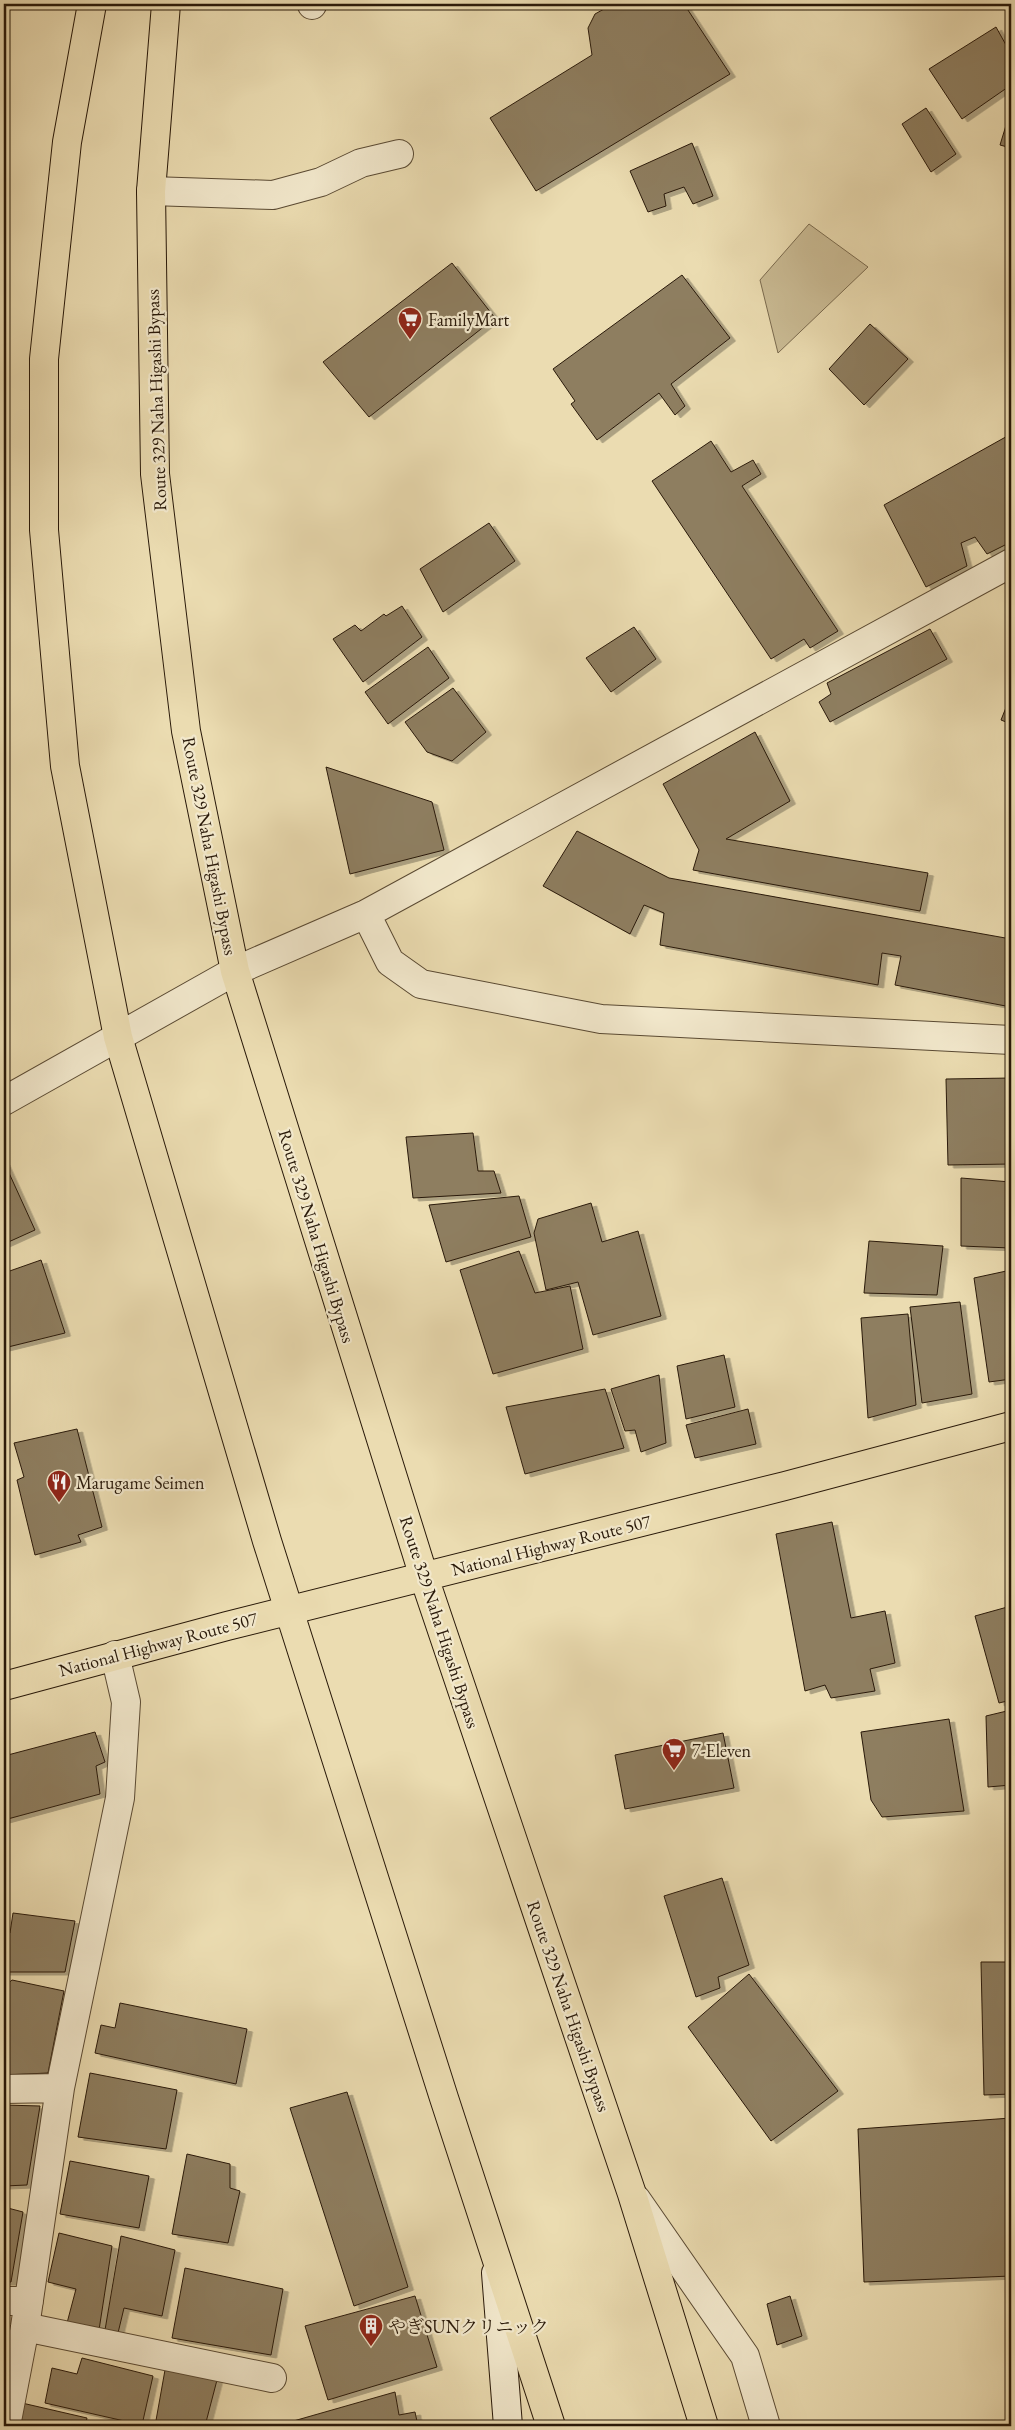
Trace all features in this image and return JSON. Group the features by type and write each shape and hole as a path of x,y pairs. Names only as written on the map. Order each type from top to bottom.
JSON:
{"highway":[{"path":"92,4 67,142 44,359 44,530 65,766 118,1037 267,1540 551,2426"},
{"name":"Route 329 Naha Higashi Bypass","path":"166,4 151,191 155,474 186,731 235,971 424,1576 632,2194 704,2426"},
{"name":"National Highway Route 507","path":"4,1686 290,1610 785,1486 1011,1426"}],"street":[{"path":"151,191 273,196 321,182 361,162 399,154"},
{"path":"4,1101 235,971 366,914 1011,563"},
{"path":"366,914 390,962 422,984 440,988 601,1019 1011,1040"},
{"path":"6,2426 25,2327 16,2301 120,1798 126,1702 115,1656"},
{"path":"4,2089 60,2088"},
{"path":"632,2194 745,2356 766,2426"},
{"path":"494,2251 508,2426"},
{"path":"25,2327 272,2378"}],"shaded area":[{"path":"809,224 868,267 778,353 760,280"}],"building":[{"path":"613,4 684,4 730,74 536,191 490,118 592,55 588,28 595,14"},
{"path":"996,27 1011,54 1011,85 962,119 929,69"},
{"path":"926,108 956,154 931,172 902,124"},
{"path":"1011,109 1011,148 1000,145"},
{"path":"692,143 713,196 693,204 684,187 664,194 666,206 648,212 630,171"},
{"name":"FamilyMart","path":"452,263 495,318 369,417 323,362"},
{"path":"682,275 730,338 671,384 685,406 675,415 659,393 597,440 571,404 575,401 553,369"},
{"path":"870,324 908,359 864,405 829,369"},
{"path":"1011,434 1011,542 987,554 975,537 961,543 967,566 926,587 884,505"},
{"path":"711,441 731,472 753,460 761,474 742,486 838,631 810,648 804,639 771,659 652,481"},
{"path":"489,523 515,561 443,612 420,569"},
{"path":"402,606 422,637 363,682 333,639 355,625 361,631 384,614 386,616"},
{"path":"634,627 656,659 611,692 586,658"},
{"path":"930,629 947,659 830,722 819,702 831,694 827,683"},
{"path":"428,647 449,678 388,724 365,692"},
{"path":"453,688 486,732 452,761 427,752 405,722"},
{"path":"1011,695 1011,724 1001,720"},
{"path":"755,732 790,801 726,839 928,873 920,911 693,870 699,850 663,784"},
{"path":"326,767 432,802 444,850 350,874"},
{"path":"577,831 669,878 1011,939 1011,1007 895,985 901,956 882,953 878,985 660,945 664,913 644,905 630,934 543,886"},
{"path":"1011,1078 1011,1164 948,1165 946,1079"},
{"path":"473,1133 478,1171 494,1171 501,1193 413,1198 406,1137"},
{"path":"4,1162 35,1230 4,1244"},
{"path":"961,1178 1011,1182 1011,1248 961,1246"},
{"path":"519,1196 531,1237 446,1262 429,1205"},
{"path":"591,1203 602,1242 638,1231 661,1316 593,1335 578,1282 546,1290 534,1233 538,1219"},
{"path":"869,1241 943,1246 937,1295 864,1293"},
{"path":"519,1251 535,1293 570,1286 583,1349 493,1374 460,1270"},
{"path":"41,1260 65,1333 4,1348 4,1273"},
{"path":"1011,1270 1011,1379 989,1382 974,1278"},
{"path":"960,1302 972,1394 922,1403 910,1307"},
{"path":"908,1314 916,1405 868,1418 861,1318"},
{"path":"724,1355 735,1407 686,1419 677,1366"},
{"path":"659,1375 666,1443 641,1452 635,1430 625,1431 611,1389"},
{"path":"605,1389 624,1448 525,1474 506,1407"},
{"path":"748,1409 756,1444 695,1458 686,1425"},
{"name":"Marugame Seimen","path":"77,1429 102,1527 78,1535 81,1542 35,1555 17,1480 24,1477 14,1443"},
{"path":"832,1522 851,1618 885,1611 895,1663 870,1669 875,1691 831,1698 825,1685 805,1691 776,1534"},
{"path":"1011,1606 1011,1700 999,1703 975,1616"},
{"path":"1011,1710 1011,1785 988,1787 986,1716"},
{"path":"949,1719 964,1811 882,1817 871,1800 861,1732"},
{"path":"95,1732 105,1762 96,1766 100,1794 4,1820 4,1756"},
{"name":"7-Eleven","path":"723,1733 734,1788 625,1809 615,1755"},
{"path":"722,1878 749,1965 718,1977 720,1988 696,1997 664,1896"},
{"path":"13,1913 75,1921 65,1972 4,1972 4,1932 10,1933"},
{"path":"981,1962 1011,1962 1011,2094 984,2095"},
{"path":"749,1974 838,2091 771,2141 688,2027"},
{"path":"12,1980 64,1991 48,2073 4,2075 4,1987"},
{"path":"120,2003 247,2029 236,2084 95,2053 101,2025 115,2028"},
{"path":"90,2073 177,2090 166,2149 78,2137"},
{"path":"347,2092 408,2287 354,2306 290,2108"},
{"path":"4,2105 40,2106 27,2185 4,2186"},
{"path":"1011,2118 1011,2276 864,2282 858,2129"},
{"path":"187,2154 230,2164 230,2188 240,2191 228,2243 172,2234"},
{"path":"70,2161 149,2176 139,2228 60,2214"},
{"path":"4,2207 23,2212 11,2282 4,2282"},
{"path":"59,2233 112,2246 99,2330 67,2323 76,2289 48,2282"},
{"path":"121,2236 175,2250 162,2316 124,2308 118,2333 105,2330"},
{"path":"185,2268 283,2289 271,2355 172,2338"},
{"name":"やぎSUNクリニック","path":"415,2296 437,2367 328,2400 305,2326"},
{"path":"790,2296 802,2336 777,2345 767,2304"},
{"path":"82,2358 153,2376 142,2425 45,2403 52,2368 77,2374"},
{"path":"165,2370 217,2380 205,2426 155,2426"},
{"path":"395,2392 399,2415 415,2412 418,2426 276,2426"},
{"path":"22,2403 87,2418 85,2426 18,2426"},
{"path":"97,2422 116,2426 96,2426"}],"place":[{"name":"FamilyMart","path":"410,340"},
{"name":"Marugame Seimen","path":"59,1503"},
{"name":"7-Eleven","path":"674,1771"},
{"name":"やぎSUNクリニック","path":"371,2347"}]}
